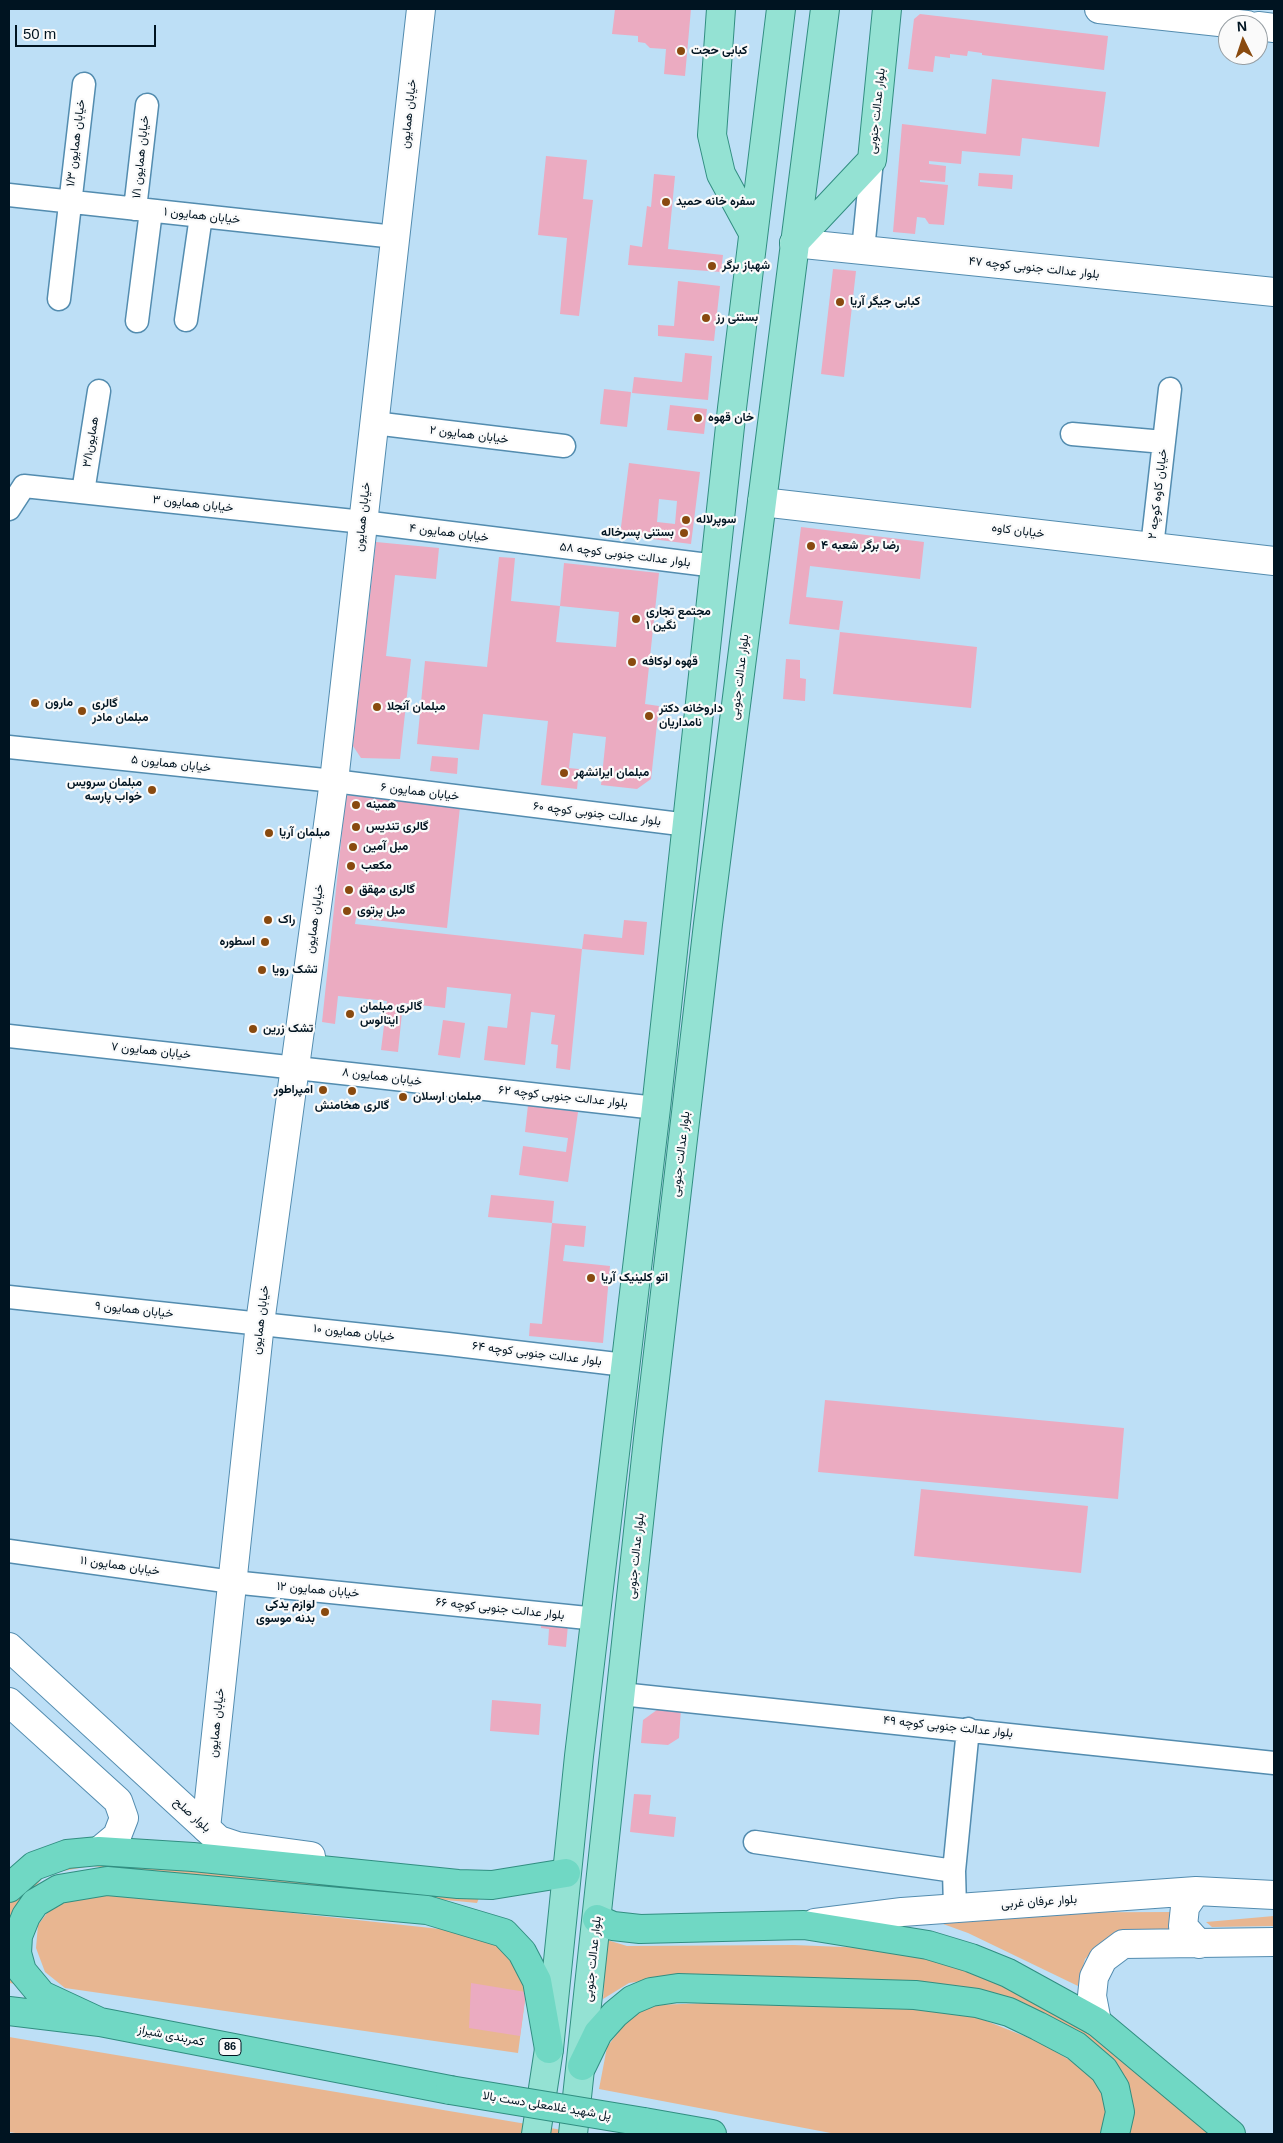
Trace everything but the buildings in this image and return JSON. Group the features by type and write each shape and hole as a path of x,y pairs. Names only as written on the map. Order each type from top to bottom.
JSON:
{"highway":[{"path":"9,1888 34,1866 67,1854 99,1851 193,1857 426,1881 492,1885 566,1874"},
{"path":"100,2022 42,1996 22,1971 17,1953 18,1936 26,1916 35,1903 60,1889 106,1881 427,1910 504,1933 522,1952 537,1981 549,2049"},
{"path":"597,1919 613,1926 640,1929 804,1925 928,1945 971,1958 1008,1973 1096,2022 1231,2134"},
{"path":"582,2066 598,2033 615,2014 632,2000 651,1992 678,1988 906,1995 978,2003 1009,2012 1076,2046 1104,2070 1115,2088 1120,2112 1115,2134"},
{"name":"کمربندی شیراز","path":"9,2011 100,2022 450,2090"},
{"name":"پل شهید غلامعلی دست بالا","path":"450,2090 712,2134"}],"main road":[{"path":"720,9 712,136 721,174 752,230"},
{"path":"536,2134 549,2049 566,1874 656,1108 752,230 781,9"},
{"name":"بلوار عدالت جنوبی","path":"573,2134 708,924 825,9"},
{"name":"بلوار عدالت جنوبی","path":"794,243 872,160 887,9"},
{"path":"677,921 708,924"}],"street":[{"name":"خیابان همایون","path":"206,1828 260,1323 334,781 421,9"},
{"path":"1099,9 1218,22"},
{"name":"خیابان همایون ۱/۳","path":"59,298 84,84"},
{"name":"خیابان همایون ۱/۱","path":"138,321 147,104"},
{"path":"863,250 872,160"},
{"name":"خیابان همایون ۱","path":"9,195 395,237"},
{"path":"186,320 200,216"},
{"name":"بلوار عدالت جنوبی کوچه ۴۷","path":"794,243 1274,292"},
{"name":"خیابان کاوه کوچه ۲","path":"1152,547 1170,389"},
{"name":"همایون۳/۱","path":"83,492 100,391"},
{"name":"خیابان همایون ۲","path":"374,424 564,446"},
{"name":"خیابان کاوه کوچه ۲","path":"1072,434 1164,442"},
{"path":"9,509 16,479"},
{"name":"خیابان همایون ۳","path":"16,479 83,492 363,522"},
{"name":"خیابان کاوه","path":"762,502 1274,561"},
{"name":"خیابان همایون ۴","path":"363,522 535,544"},
{"name":"بلوار عدالت جنوبی کوچه ۵۸","path":"535,544 716,566"},
{"name":"خیابان همایون ۵","path":"9,747 334,781"},
{"name":"خیابان همایون ۶","path":"334,781 506,802"},
{"name":"بلوار عدالت جنوبی کوچه ۶۰","path":"506,802 688,825"},
{"name":"خیابان همایون ۷","path":"9,1036 294,1066"},
{"name":"خیابان همایون ۸","path":"294,1066 470,1087"},
{"name":"بلوار عدالت جنوبی کوچه ۶۲","path":"470,1087 656,1108"},
{"name":"خیابان همایون ۹","path":"9,1297 260,1323"},
{"name":"خیابان همایون ۱۰","path":"260,1323 448,1344"},
{"name":"بلوار عدالت جنوبی کوچه ۶۴","path":"448,1344 625,1366"},
{"name":"خیابان همایون ۱۱","path":"9,1551 232,1582"},
{"name":"خیابان همایون ۱۲","path":"232,1582 404,1598"},
{"name":"بلوار عدالت جنوبی کوچه ۶۶","path":"404,1598 597,1619"},
{"name":"بلوار صلح","path":"9,1647 219,1840 237,1846 367,1865 426,1881"},
{"path":"9,1687 30,1667"},
{"name":"بلوار عدالت جنوبی کوچه ۴۹","path":"621,1694 968,1729 1274,1763"},
{"path":"9,1702 118,1801 124,1818 117,1836 99,1851"},
{"path":"955,1908 954,1871 968,1729"},
{"path":"755,1842 954,1871"},
{"path":"1196,1891 1185,1907 1183,1926 1199,1944"},
{"name":"بلوار عرفان غربی","path":"804,1925 955,1908 1196,1891 1274,1895"},
{"path":"1096,2022 1092,1996 1094,1977 1103,1959 1123,1944 1274,1942"}],"shaded area":[{"path":"73,1860 479,1898 477,1903 91,1866 46,1874 16,1909 17,1984 9,1983 9,1901 42,1870"},
{"path":"81,1894 117,1894 477,1933 498,1942 519,1963 527,1985 518,2053 65,1988 45,1972 36,1948 38,1925 53,1905"},
{"path":"1170,1912 1171,1934 1125,1934 1104,1940 1085,1959 1078,1986 968,1933 932,1920 937,1913"},
{"path":"1274,1916 1274,1926 1212,1927 1206,1922"},
{"path":"607,1940 627,1946 794,1945 867,1948 928,1956 988,1976 1081,2027 1212,2134 1128,2134 1131,2101 1125,2077 1111,2059 1056,2020 1014,2001 969,1988 913,1981 673,1976 629,1983 603,1999"},
{"path":"711,2003 901,2008 974,2016 1039,2042 1080,2066 1095,2081 1105,2102 1107,2126 1103,2134 836,2134 599,2089 607,2047 629,2018 653,2005"},
{"path":"9,2037 586,2134 22,2134 9,2132"}],"place":[{"name":"کبابی حجت","path":"681,51"},
{"name":"سفره خانه حمید","path":"666,202"},
{"name":"شهباز برگر","path":"712,266"},
{"name":"کبابی جیگر آریا","path":"840,302"},
{"name":"بستنی رز","path":"706,318"},
{"name":"خان قهوه","path":"698,418"},
{"name":"سوپرلاله","path":"686,520"},
{"name":"بستنی پسرخاله","path":"684,533"},
{"name":"رضا برگر شعبه ۴","path":"811,546"},
{"name":"مجتمع تجاری نگین ۱","path":"636,619"},
{"name":"قهوه لوکافه","path":"632,662"},
{"name":"مارون","path":"35,703"},
{"name":"مبلمان آنجلا","path":"377,707"},
{"name":"گالری مبلمان مادر","path":"82,711"},
{"name":"داروخانه دکتر نامداریان","path":"649,716"},
{"name":"مبلمان ایرانشهر","path":"564,773"},
{"name":"مبلمان سرویس خواب پارسه","path":"152,790"},
{"name":"همینه","path":"356,805"},
{"name":"گالری تندیس","path":"356,827"},
{"name":"مبلمان آریا","path":"269,833"},
{"name":"مبل آمین","path":"353,847"},
{"name":"مکعب","path":"351,866"},
{"name":"گالری مهقق","path":"349,890"},
{"name":"مبل پرتوی","path":"347,911"},
{"name":"راک","path":"268,920"},
{"name":"اسطوره","path":"265,942"},
{"name":"تشک رویا","path":"262,970"},
{"name":"گالری مبلمان ایتالوس","path":"350,1014"},
{"name":"تشک زرین","path":"253,1029"},
{"name":"امپراطور","path":"323,1090"},
{"name":"گالری هخامنش","path":"352,1091"},
{"name":"مبلمان ارسلان","path":"403,1097"},
{"name":"اتو کلینیک آریا","path":"591,1278"},
{"name":"لوازم یدکی بدنه موسوی","path":"325,1612"}]}
